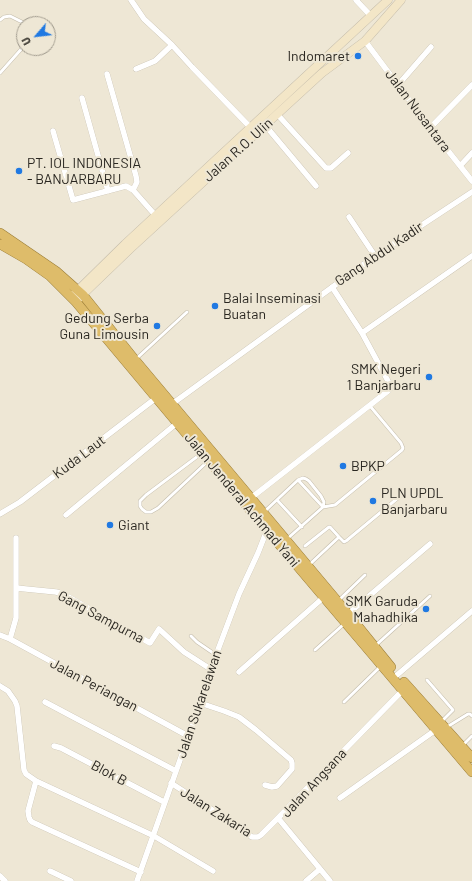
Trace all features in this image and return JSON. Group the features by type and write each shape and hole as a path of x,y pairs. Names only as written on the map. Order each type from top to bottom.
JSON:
{"highway":[{"name":"Jalan Jenderal Achmad Yani","path":"0,233 57,272 80,292 172,404 267,530 324,597 375,646 397,675 441,726 472,772"},
{"name":"Jalan Jenderal Achmad Yani","path":"0,244 26,259 50,276 73,299 202,453 251,498 337,601 347,618 382,665 403,690 462,746 472,758"}],"main road":[{"name":"Jalan R.O. Ulin","path":"127,247 156,216 251,128 319,70 388,0"},
{"name":"Jalan R.O. Ulin","path":"319,70 365,41 401,0"},
{"name":"Jalan R.O. Ulin","path":"73,299 127,247 277,114 309,79"}],"street":[{"path":"131,0 144,19 172,45 251,128"},
{"path":"356,0 371,16"},
{"name":"Jalan Nusantara","path":"365,41 472,181"},
{"path":"136,69 155,61 172,45"},
{"path":"398,85 431,47"},
{"path":"107,74 136,176 136,182 133,190"},
{"path":"430,128 472,85"},
{"path":"82,98 108,191"},
{"path":"277,114 326,168 331,168 348,153"},
{"path":"265,125 316,186"},
{"path":"53,130 73,200 126,186 133,190 156,216"},
{"path":"460,166 472,152"},
{"name":"Gang Abdul Kadir","path":"172,404 332,286 472,192"},
{"path":"349,217 375,256"},
{"path":"362,333 472,256"},
{"path":"251,498 390,389 388,381 362,333 332,286"},
{"name":"Kuda Laut","path":"0,514 20,502 156,398"},
{"path":"66,515 177,423"},
{"name":"Jalan Sukarelawan","path":"137,881 216,655 239,594 267,530"},
{"path":"10,639 16,618 16,538"},
{"path":"347,618 430,544"},
{"name":"Gang Sampurna","path":"16,588 63,594 150,643 159,630 184,652 212,670"},
{"path":"239,672 324,597"},
{"path":"397,675 472,611"},
{"name":"Jalan Periangan","path":"0,635 10,639 188,736"},
{"path":"0,686 8,691 17,706 24,770 26,774 36,781 154,836 213,871"},
{"name":"Jalan Angsana","path":"330,881 278,818 403,690"},
{"path":"45,702 176,771"},
{"path":"200,703 238,717 256,730 291,760 292,769 277,786 272,787 265,785"},
{"path":"340,798 441,726"},
{"name":"Blok B","path":"54,746 61,748 164,802"},
{"path":"36,781 28,811 32,822 141,872"},
{"name":"Jalan Zakaria","path":"171,783 252,837 261,835 278,818"},
{"path":"306,881 320,869"},
{"path":"50,872 71,881"},
{"path":"0,876 5,881"}],"lane":[{"path":"0,20 4,17 10,16 16,19"},
{"path":"0,73 16,55"},
{"path":"135,360 187,312"},
{"path":"286,540 323,507 338,503 402,450 403,448 401,443 370,406"},
{"path":"202,453 146,495 140,501 140,506 142,509 146,512 151,512 158,508 209,460"},
{"path":"263,513 298,480 303,478 311,484 323,499 323,507"},
{"path":"298,480 323,507"},
{"path":"305,546 329,526 344,542 346,541 404,493"},
{"path":"277,500 302,527"},
{"path":"308,566 339,537"},
{"path":"337,601 365,575"},
{"path":"375,646 430,596"},
{"path":"315,650 347,618"},
{"path":"191,636 216,655"},
{"path":"344,702 382,665"},
{"path":"427,680 453,710 441,726"},
{"path":"441,726 468,714 472,716"},
{"path":"462,746 472,736"}],"place":[{"name":"Indomaret","path":"358,56"},
{"name":"PT. IOL INDONESIA - BANJARBARU","path":"19,171"},
{"name":"Balai Inseminasi Buatan","path":"215,306"},
{"name":"Gedung Serba Guna Limousin","path":"157,326"},
{"name":"SMK Negeri 1 Banjarbaru","path":"429,377"},
{"name":"BPKP","path":"343,466"},
{"name":"PLN UPDL Banjarbaru","path":"373,501"},
{"name":"Giant","path":"110,525"},
{"name":"SMK Garuda Mahadhika","path":"426,609"}]}
